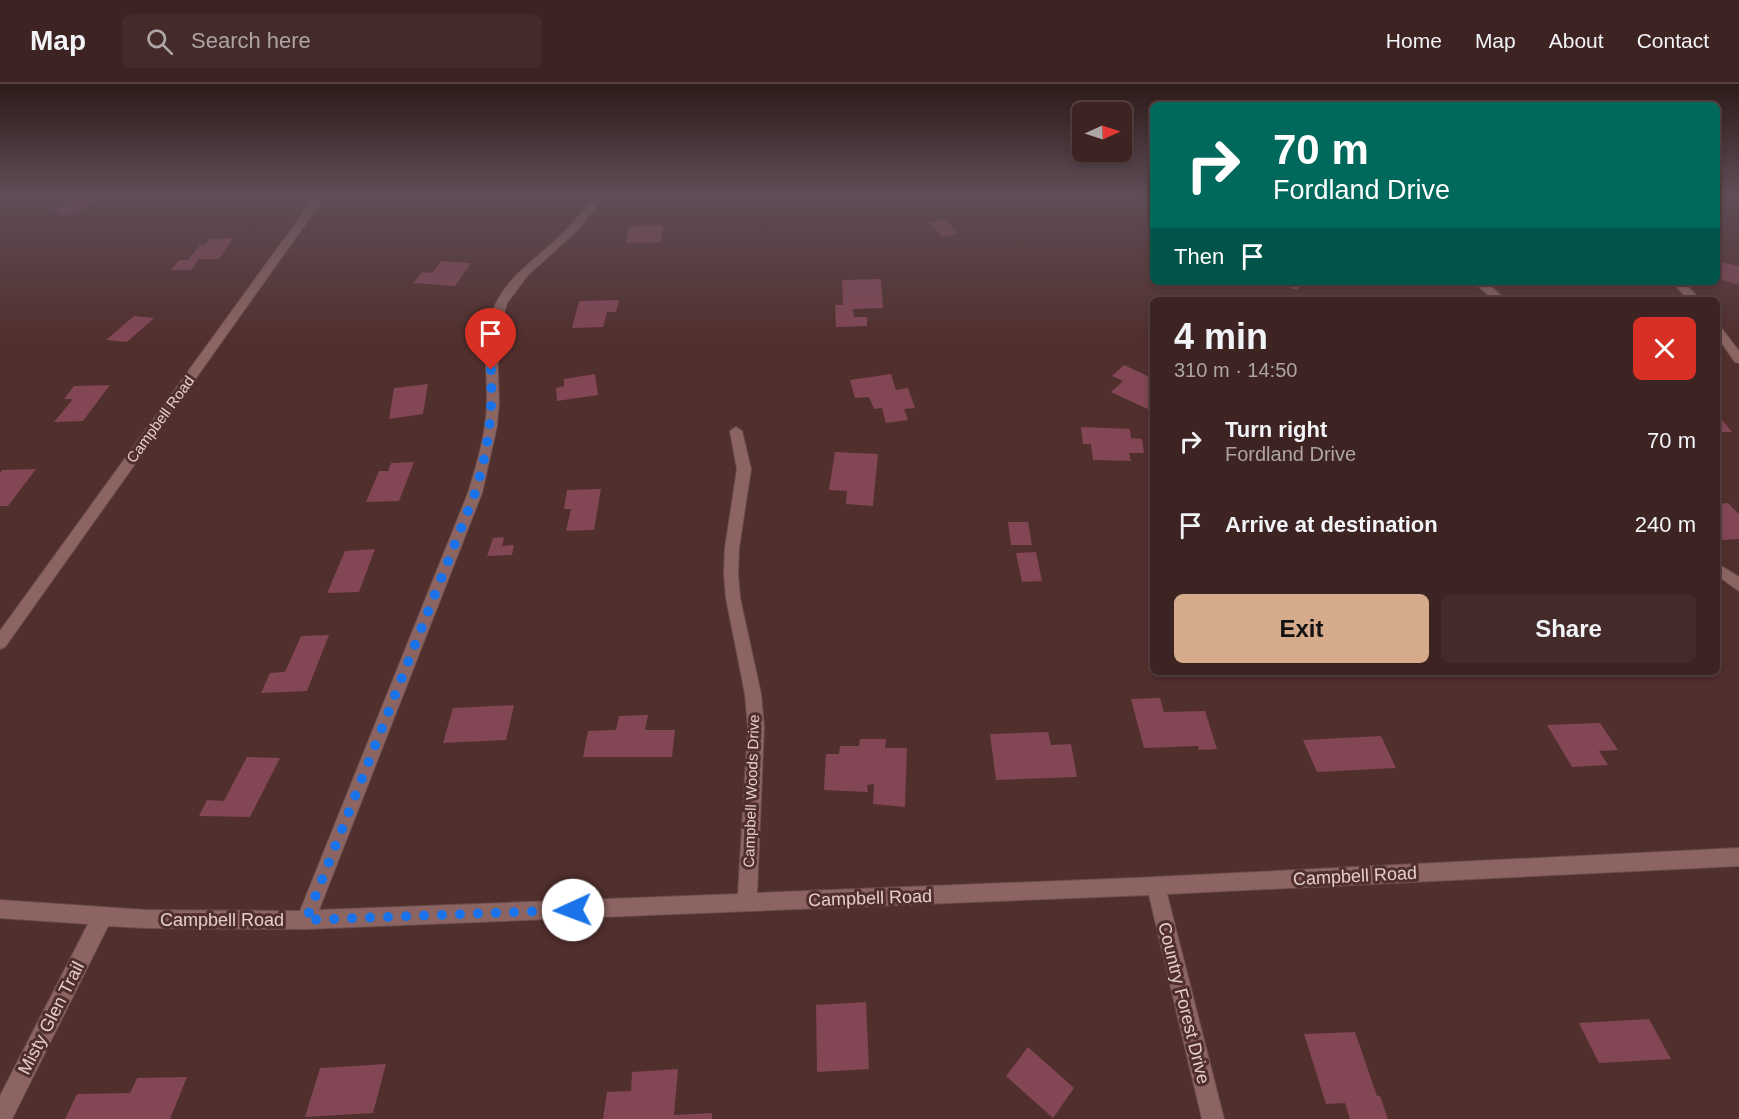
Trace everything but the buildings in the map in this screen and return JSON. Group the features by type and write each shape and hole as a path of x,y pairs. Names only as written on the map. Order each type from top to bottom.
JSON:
{"street":[{"name":"Campbell Road","path":"0,643 286,243"},
{"path":"306,920 475,493 489,439 493,404 491,336 501,302 526,270 557,243"},
{"path":"1482,285 1496,297"},
{"path":"1680,285 1692,297"},
{"path":"1720,334 1739,359"},
{"name":"Campbell Woods Drive","path":"736,431 744,469 732,548 732,582 734,606 753,694 756,727 747,903"},
{"path":"1720,571 1739,585"},
{"name":"Campbell Road","path":"0,909 146,920 306,920 1156,886 1739,857"},
{"name":"Country Forest Drive","path":"1156,886 1213,1119"},
{"name":"Misty Glen Trail","path":"0,1119 102,917"}],"route":[{"path":"491,370 493,404 488,449 475,493 306,920 573,910"}]}
